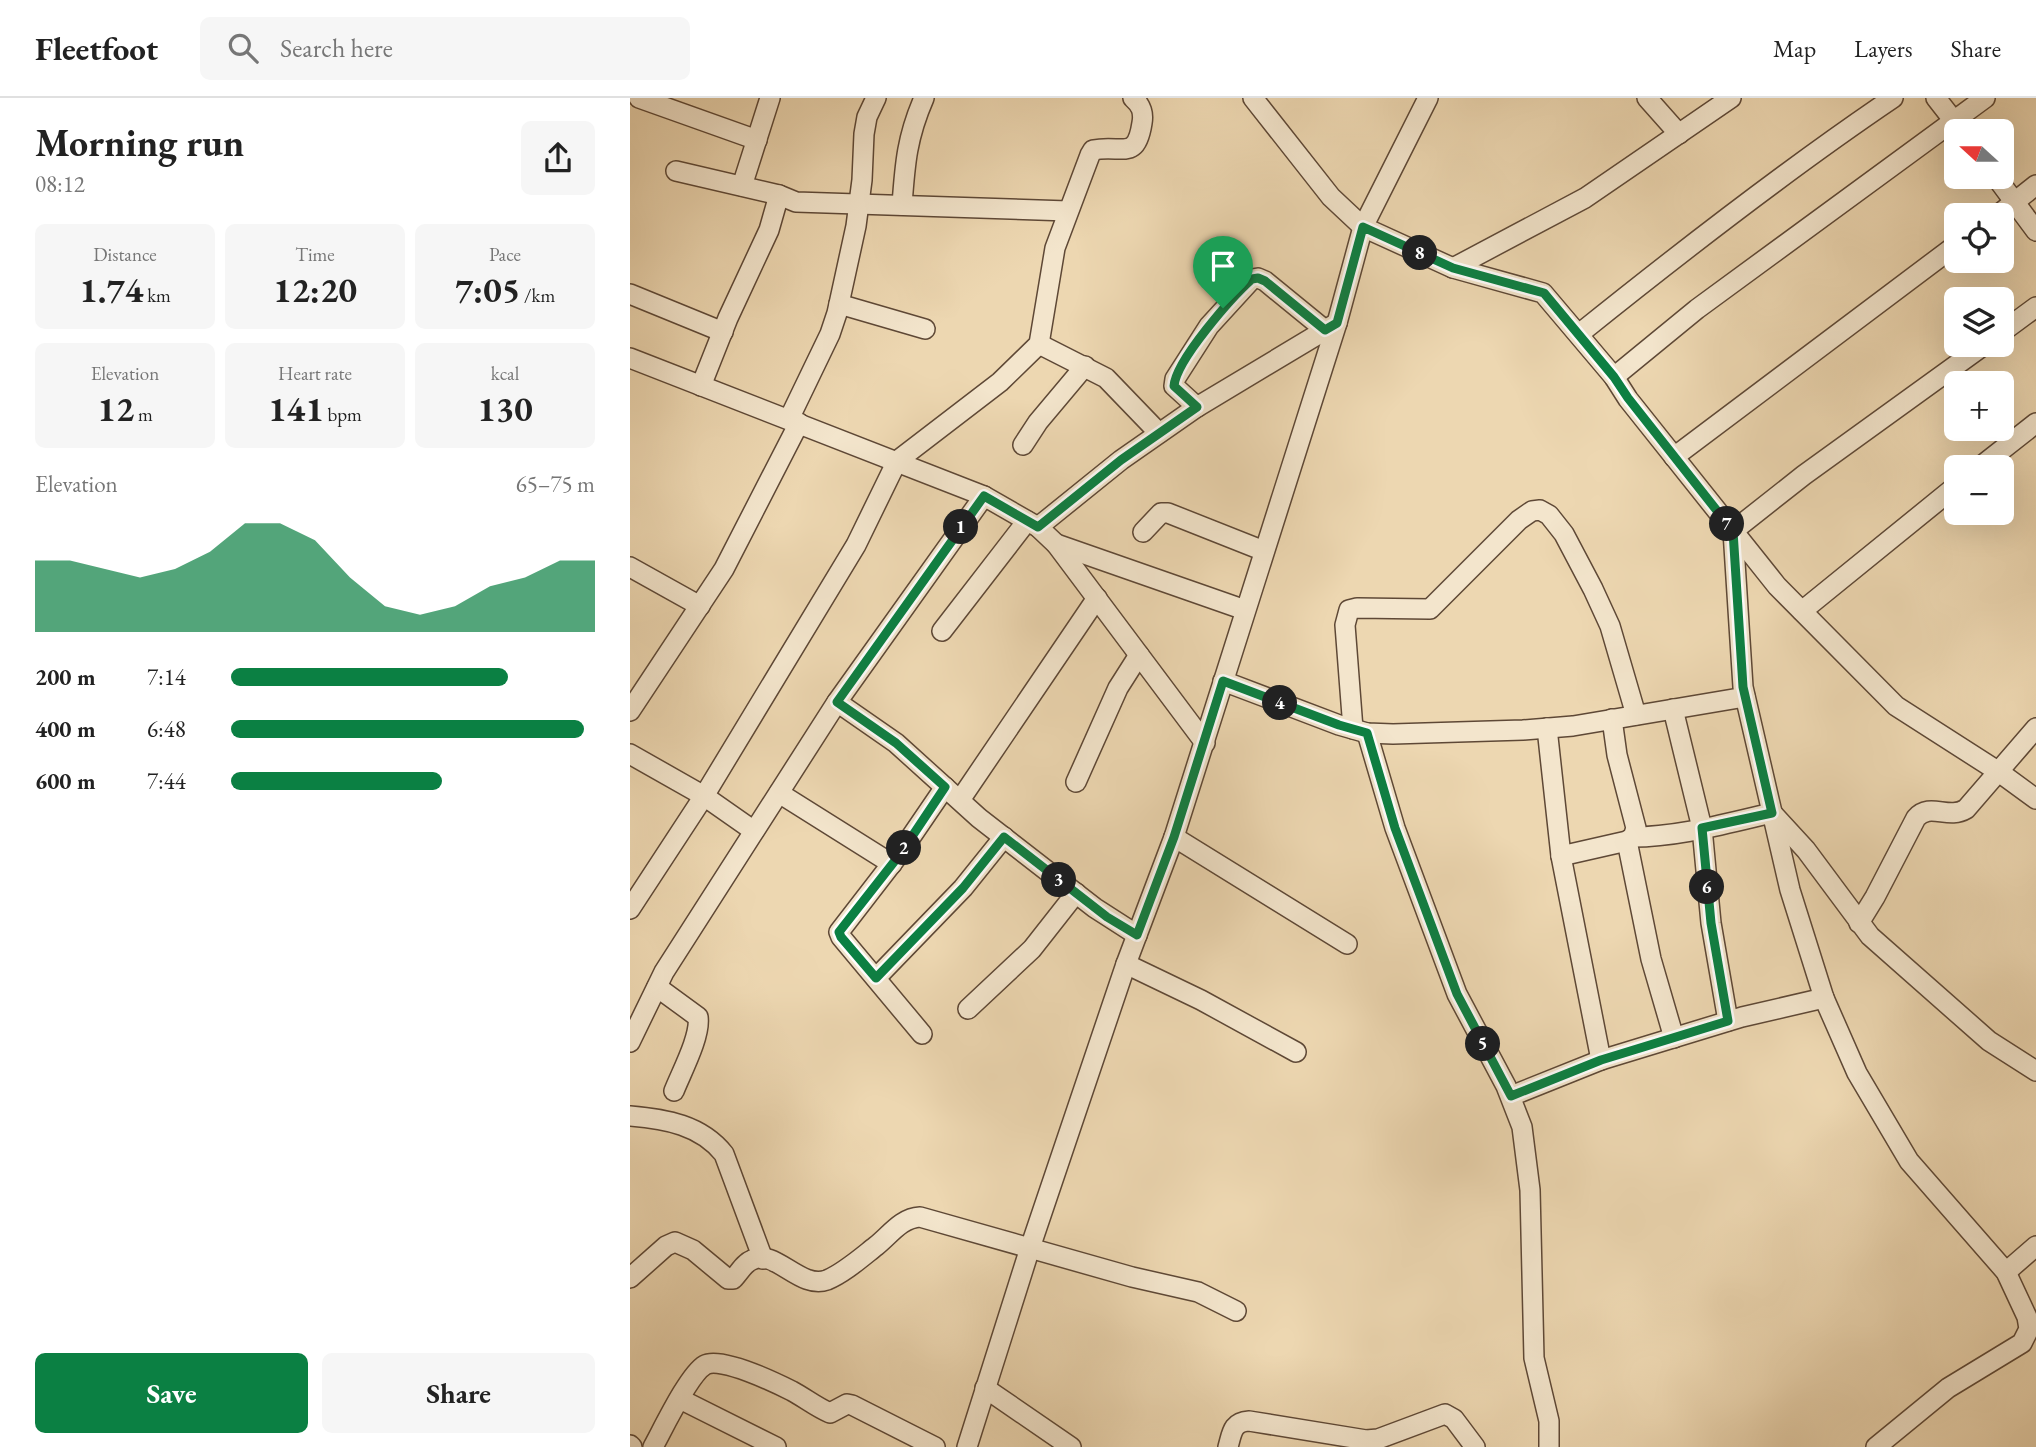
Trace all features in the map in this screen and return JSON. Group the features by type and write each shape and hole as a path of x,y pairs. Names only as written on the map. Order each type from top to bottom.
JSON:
{"street":[{"path":"639,98 757,139"},
{"path":"742,186 771,98"},
{"path":"630,711 724,569 794,421 830,334 839,304 859,203 867,117 876,98"},
{"path":"902,205 906,149 924,98"},
{"path":"631,908 704,796 856,545 897,461 1000,382 1039,344 1055,248 1093,150 1126,150 1138,143 1143,116 1133,98"},
{"path":"1253,98 1331,197 1363,227 1453,268 1544,293 1614,377 1777,586 1896,706 2036,799"},
{"path":"967,1447 1063,1149 1205,743 1363,227 1428,98"},
{"path":"1647,98 1679,134"},
{"path":"1453,268 1585,198 1731,98"},
{"path":"1579,334 1692,243 1843,132 1894,98"},
{"path":"1936,98 1953,119"},
{"path":"1966,119 1985,98"},
{"path":"1614,377 1697,309 1768,256 1944,137"},
{"path":"676,171 779,195 796,202 1068,211"},
{"path":"2016,203 2036,185"},
{"path":"2005,189 2036,231"},
{"path":"701,386 769,230 779,195"},
{"path":"1674,457 1944,255"},
{"path":"1197,407 1174,386 1175,379 1209,326 1252,279 1265,281 1331,326"},
{"path":"630,295 723,332"},
{"path":"839,304 925,329"},
{"path":"2014,323 2036,307"},
{"path":"942,631 1032,524 1197,407 1331,326"},
{"path":"1039,344 1106,378 1159,433"},
{"path":"1733,531 1804,475 1967,357"},
{"path":"630,358 984,496 1032,524 1056,544 1205,743"},
{"path":"1023,445 1038,422 1085,366"},
{"path":"1995,455 2036,423"},
{"path":"630,1042 664,972 837,702 984,496"},
{"path":"1802,611 1944,496"},
{"path":"1549,1447 1549,1421 1534,1358 1530,1190 1522,1127 1511,1096 1457,994 1360,731 1345,625 1349,610 1430,609 1519,520 1532,510 1540,510 1549,515 1564,534 1593,589 1610,626 1636,715"},
{"path":"1143,533 1161,513 1168,513 1264,551"},
{"path":"1733,531 1745,697 1793,902 1824,998 1857,1073 1893,1136 1909,1161 2006,1272 2033,1333 2022,1343 1948,1388 1876,1447"},
{"path":"1056,544 1245,610"},
{"path":"631,569 700,606"},
{"path":"960,800 1097,598"},
{"path":"1076,782 1118,688 1139,655"},
{"path":"1223,681 1360,731 1392,734 1547,728 1745,697"},
{"path":"837,702 896,743 1004,837 1076,893 1107,917 1137,935"},
{"path":"1674,709 1702,828 1711,923 1728,1021"},
{"path":"1612,719 1617,755 1636,828 1630,839 1651,959 1674,1038"},
{"path":"1547,728 1561,856 1601,1060"},
{"path":"1859,923 1922,811 1928,809 1958,813 1966,809 2036,728"},
{"path":"630,754 704,796 754,831"},
{"path":"922,1034 839,932 892,864 945,787"},
{"path":"779,793 892,864"},
{"path":"1561,856 1630,839 1702,828 1772,813"},
{"path":"1772,813 1805,850 1870,936 1989,1041 2031,1068"},
{"path":"876,978 955,897 1004,837"},
{"path":"1174,837 1348,944"},
{"path":"968,1009 1032,949 1076,893"},
{"path":"1126,964 1201,1000 1296,1052"},
{"path":"657,987 698,1017 695,1038 674,1091"},
{"path":"1511,1096 1601,1060 1728,1021 1824,998"},
{"path":"630,1116 684,1126 702,1132 713,1140 724,1154 763,1259"},
{"path":"630,1278 674,1242 693,1250 728,1279 733,1279 748,1261 755,1258 778,1263 806,1280 826,1280 875,1247 903,1221 920,1217 1132,1277 1198,1292 1236,1311"},
{"path":"2006,1272 2036,1246"},
{"path":"653,1447 680,1399 702,1366 709,1362 743,1370 791,1391 830,1413 847,1404 852,1405 935,1447"},
{"path":"985,1388 1071,1447"},
{"path":"680,1399 776,1447"},
{"path":"1228,1447 1233,1429 1241,1422 1249,1421 1366,1440 1378,1439 1445,1414 1454,1419 1475,1447"}],"route":[{"path":"1363,227 1453,268 1544,293 1614,377 1733,531 1743,687 1772,813 1702,828 1711,923 1728,1021 1601,1060 1511,1096 1457,994 1395,828 1367,733 1223,681 1174,837 1137,935 1107,917 1004,837 932,923 876,978 841,937 841,927 901,853 945,787 896,743 837,702 984,496 1038,527 1121,460 1197,407 1174,386 1175,379 1183,363 1223,308 1242,287 1258,278 1325,330 1337,323 1363,227"}]}
